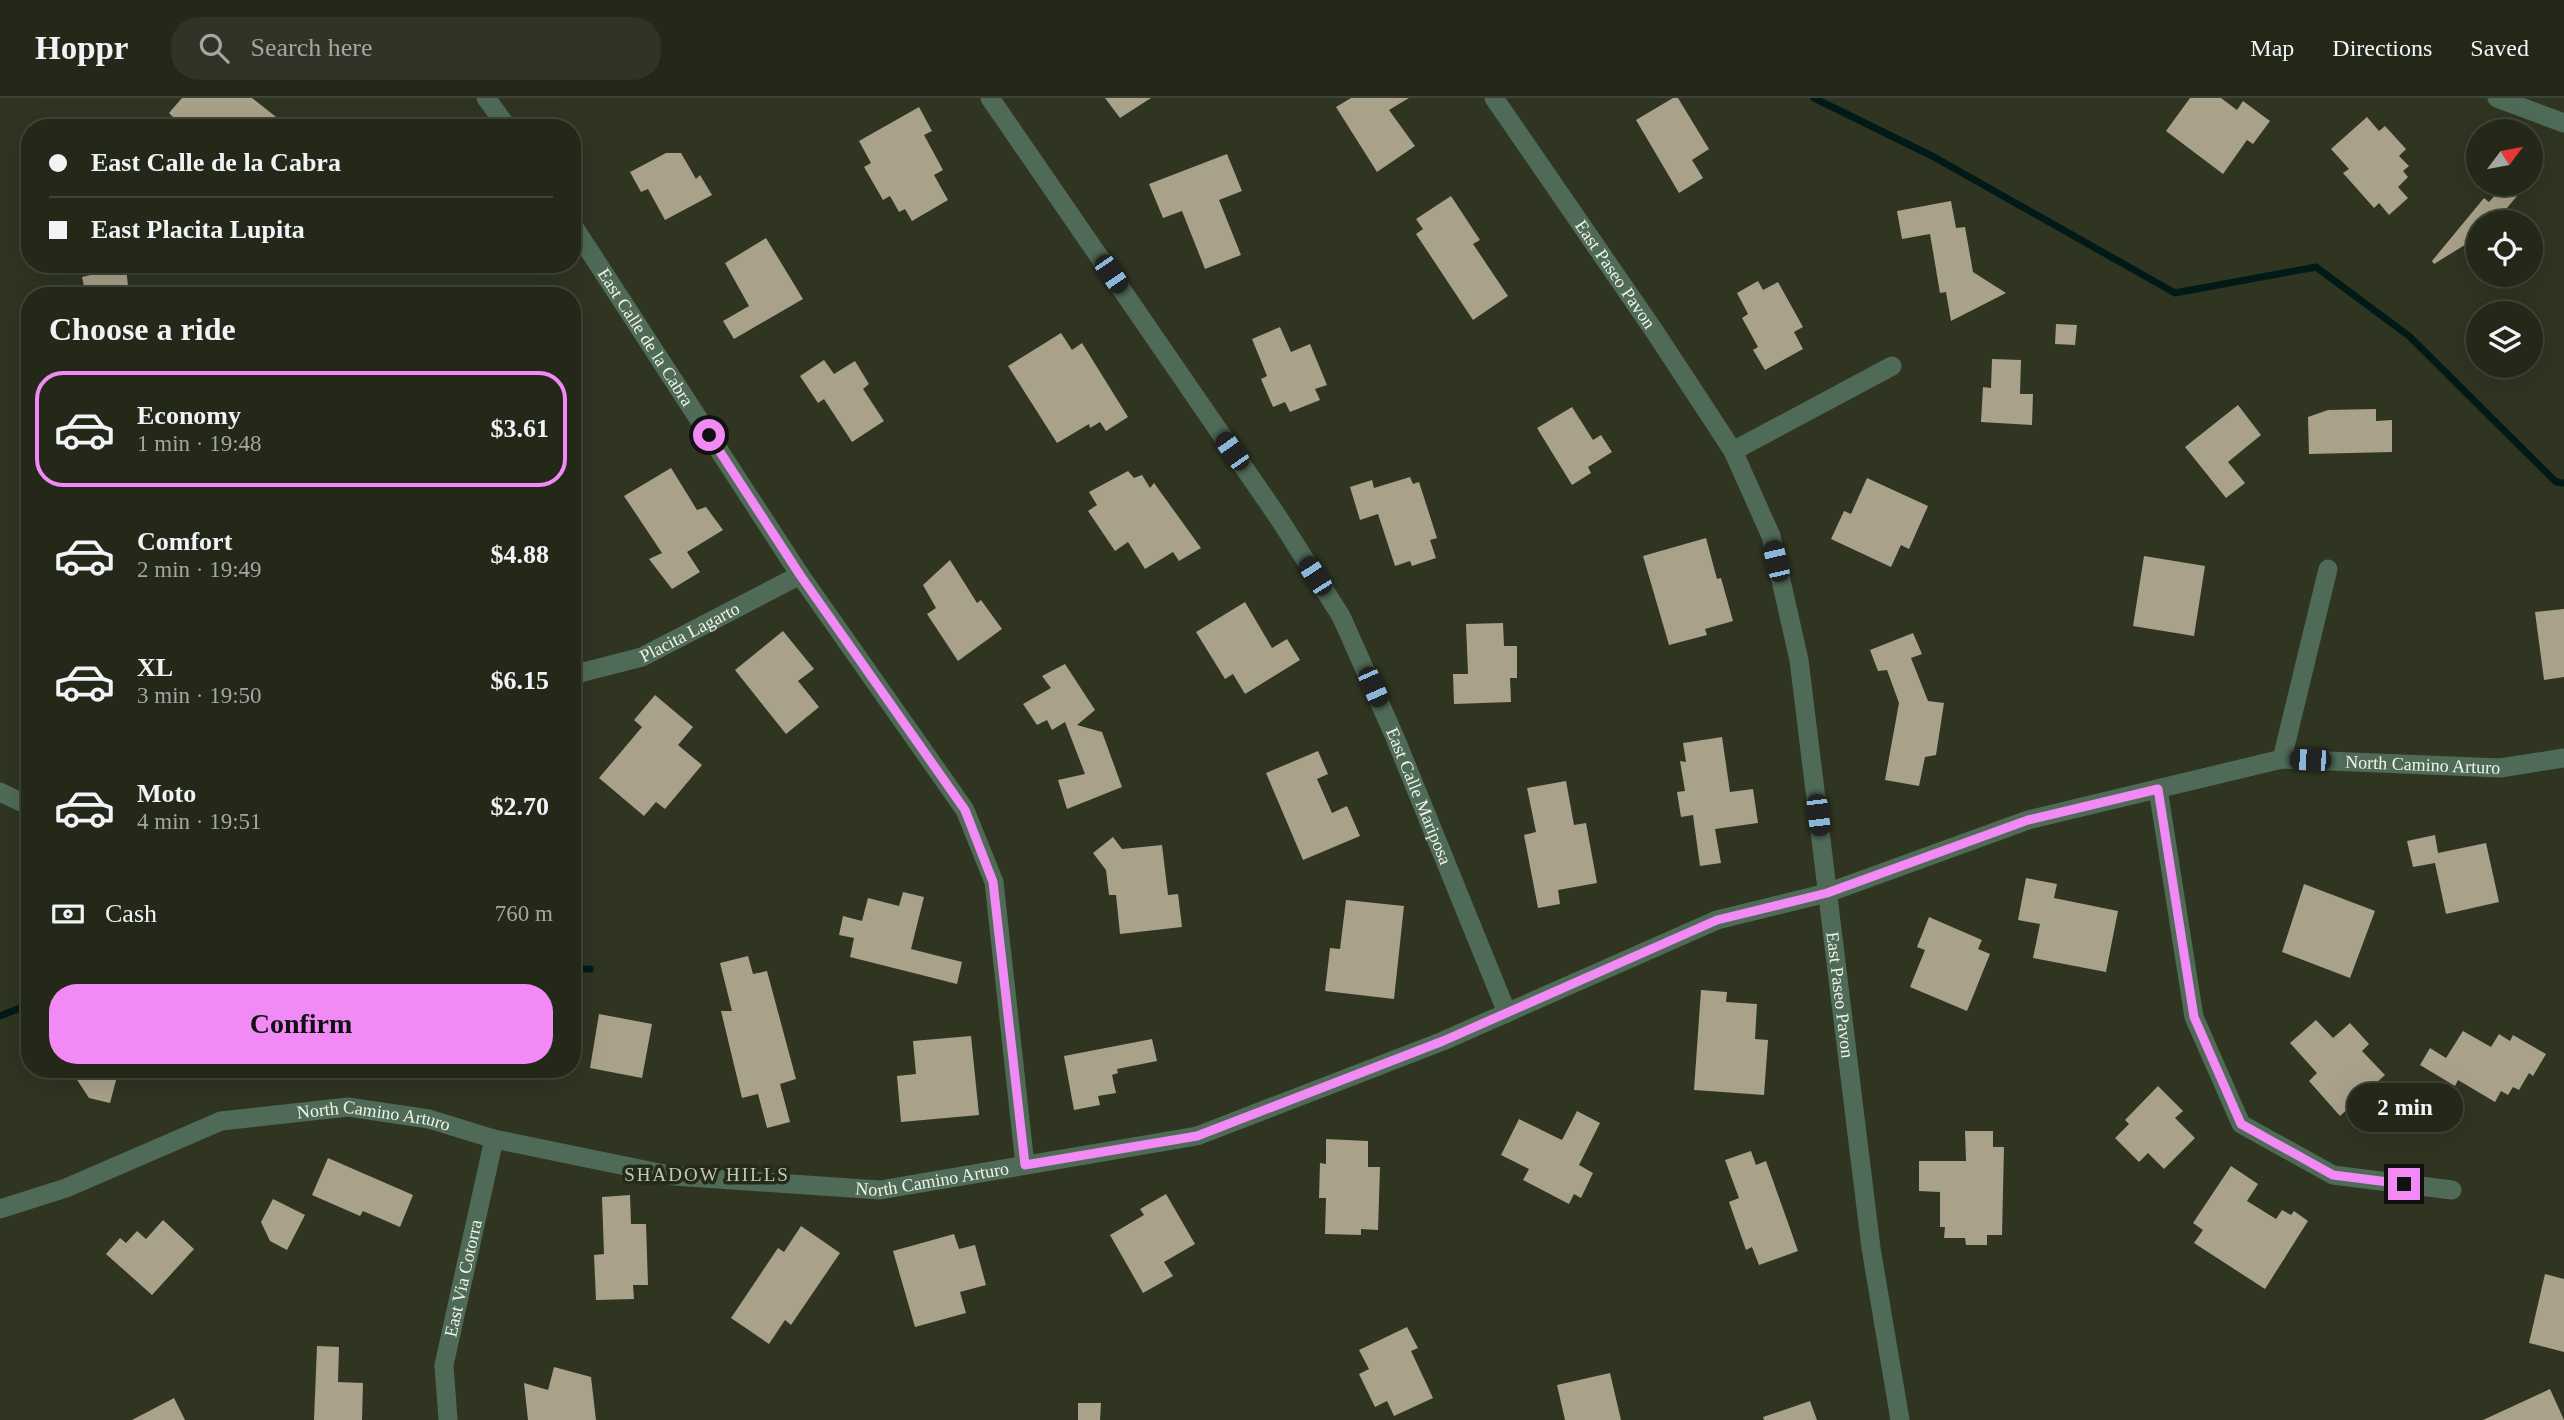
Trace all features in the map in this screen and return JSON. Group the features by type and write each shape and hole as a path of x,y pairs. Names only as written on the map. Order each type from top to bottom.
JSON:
{"street":[{"path":"486,98 501,119"},
{"name":"East Calle Mariposa","path":"990,98 1278,517 1341,616 1394,735 1507,1013"},
{"name":"East Paseo Pavon","path":"1494,98 1656,332 1733,451 1770,536 1799,660 1871,1248 1900,1420"},
{"path":"2497,98 2564,123"},
{"name":"East Calle de la Cabra","path":"581,238 800,575 965,810 993,882 1025,1165"},
{"path":"1733,451 1892,366"},
{"path":"2283,759 2328,569"},
{"name":"Placita Lagarto","path":"581,673 642,657 800,575"},
{"name":"North Camino Arturo","path":"0,1209 66,1188 221,1121 348,1107 429,1119 494,1139 674,1176 880,1190 1197,1136 1443,1041 1717,920 1827,893 2028,820 2283,759 2500,768 2564,758"},
{"path":"2158,789 2194,1017 2241,1124 2333,1175 2452,1190"},
{"path":"0,792 21,802"},
{"name":"East Via Cotorra","path":"448,1420 444,1365 494,1139"}],"building":[{"path":"182,98 252,98 279,119 175,119 169,113"},
{"path":"1105,98 1151,98 1120,118"},
{"path":"1351,98 1409,98 1389,110 1415,146 1377,172 1336,107"},
{"path":"1673,98 1678,98 1709,149 1692,160 1703,178 1679,193 1636,120"},
{"path":"2190,98 2221,98 2237,110 2243,101 2270,121 2253,144 2247,140 2223,174 2166,131"},
{"path":"919,107 932,131 924,135 943,170 934,175 948,200 912,221 905,209 899,212 890,196 883,200 864,167 871,163 859,141"},
{"path":"2367,117 2379,131 2385,126 2406,149 2399,156 2409,166 2403,171 2408,177 2398,187 2408,198 2389,215 2379,203 2374,208 2343,173 2349,169 2331,149"},
{"path":"666,153 681,153 696,179 700,175 712,195 665,220 648,189 641,192 630,172"},
{"path":"1227,154 1242,191 1219,200 1241,255 1205,269 1182,211 1163,218 1149,184"},
{"path":"1451,196 1480,240 1473,244 1508,296 1473,320 1416,234 1423,229 1416,219"},
{"path":"2494,196 2517,196 2505,210 2474,210 2484,198 2489,202"},
{"path":"1951,201 1956,228 1965,227 1973,272 2006,293 1951,321 1946,292 1940,293 1930,234 1902,239 1897,211"},
{"path":"2466,220 2466,244 2434,264 2432,261"},
{"path":"766,238 803,299 734,339 723,321 749,306 725,263"},
{"path":"100,273 127,273 128,287 84,287 82,277"},
{"path":"1758,281 1763,290 1778,282 1803,327 1794,332 1803,349 1765,370 1753,350 1758,347 1742,318 1748,314 1737,293"},
{"path":"2056,324 2077,325 2075,345 2055,344"},
{"path":"1280,327 1291,352 1310,344 1327,385 1315,389 1320,400 1290,412 1285,402 1273,407 1261,379 1267,376 1252,339"},
{"path":"1061,333 1072,350 1082,343 1128,417 1106,431 1100,422 1090,428 1089,424 1057,443 1008,366"},
{"path":"1992,359 2021,360 2020,394 2033,394 2032,425 1981,422 1983,387 1991,388"},
{"path":"824,360 834,374 855,361 869,384 863,389 884,421 852,442 824,399 818,403 800,376"},
{"path":"2238,405 2261,435 2228,462 2245,483 2226,498 2185,447"},
{"path":"1572,407 1593,440 1601,435 1612,452 1588,467 1591,473 1572,485 1537,428"},
{"path":"2376,409 2376,421 2392,420 2392,452 2309,454 2308,417 2328,410"},
{"path":"671,468 697,510 706,507 723,530 687,552 700,572 672,589 649,559 662,553 624,496"},
{"path":"1128,471 1134,478 1142,475 1150,488 1154,483 1201,548 1179,561 1173,552 1145,569 1128,542 1115,551 1088,511 1097,505 1089,492"},
{"path":"1410,477 1413,484 1419,482 1437,538 1430,540 1436,558 1412,566 1410,561 1395,566 1378,514 1360,520 1350,487 1372,480 1374,488"},
{"path":"1867,478 1928,506 1909,549 1901,545 1891,567 1831,539 1844,511 1851,514"},
{"path":"1706,538 1717,579 1721,578 1733,621 1705,629 1707,635 1669,645 1643,556"},
{"path":"2144,556 2205,566 2194,636 2133,626"},
{"path":"950,560 977,603 981,600 1002,629 958,661 927,614 936,608 923,585"},
{"path":"1245,602 1272,648 1287,639 1300,660 1245,694 1233,674 1225,679 1196,632"},
{"path":"2564,609 2564,677 2544,680 2535,612"},
{"path":"1503,623 1504,646 1517,646 1517,678 1510,678 1511,702 1454,704 1453,674 1468,674 1466,624"},
{"path":"783,631 814,669 798,681 819,707 786,734 735,670"},
{"path":"1913,633 1922,654 1911,658 1928,701 1944,703 1936,755 1925,757 1919,786 1885,780 1899,703 1887,670 1878,671 1870,650"},
{"path":"1065,664 1095,710 1077,725 1102,732 1122,787 1067,809 1058,780 1085,774 1065,722 1052,730 1047,720 1037,725 1023,704 1051,688 1042,676"},
{"path":"655,695 693,727 678,745 702,765 665,809 656,802 644,816 599,778 642,727 634,720"},
{"path":"1722,737 1730,792 1753,789 1758,823 1715,829 1721,863 1700,866 1693,815 1681,817 1677,792 1685,791 1680,761 1686,762 1683,743"},
{"path":"1318,751 1328,774 1317,779 1332,813 1347,806 1360,836 1303,860 1266,773"},
{"path":"1566,781 1574,825 1586,823 1597,883 1558,890 1560,904 1538,908 1524,835 1536,832 1527,788"},
{"path":"2435,835 2438,853 2486,843 2499,902 2446,914 2435,863 2413,867 2407,841"},
{"path":"1113,837 1122,849 1162,845 1168,895 1178,894 1182,927 1120,934 1116,895 1109,895 1106,870 1093,853"},
{"path":"2026,878 2057,884 2054,898 2118,911 2106,972 2033,958 2040,924 2018,920"},
{"path":"2304,884 2375,911 2350,978 2282,952"},
{"path":"903,892 924,897 911,949 962,962 957,984 850,957 854,938 839,935 843,916 862,921 868,898 899,906"},
{"path":"1346,900 1404,906 1394,999 1325,991 1330,948 1340,949"},
{"path":"1929,917 1982,940 1978,949 1990,954 1967,1011 1910,987 1925,950 1917,947"},
{"path":"748,956 753,974 767,971 796,1079 780,1084 790,1122 767,1128 758,1094 742,1098 721,1011 732,1011 720,963"},
{"path":"1701,990 1727,992 1726,1002 1757,1004 1755,1039 1768,1040 1764,1095 1694,1090"},
{"path":"599,1014 652,1024 642,1078 590,1068"},
{"path":"2316,1020 2333,1038 2350,1023 2369,1044 2362,1051 2385,1075 2340,1116 2309,1081 2317,1073 2290,1043"},
{"path":"2463,1031 2491,1047 2499,1034 2510,1041 2513,1035 2546,1054 2533,1076 2529,1073 2519,1090 2513,1087 2508,1095 2501,1091 2495,1102 2458,1080 2455,1086 2420,1065 2430,1048 2446,1058"},
{"path":"971,1036 979,1115 901,1122 897,1076 916,1074 913,1041"},
{"path":"1152,1039 1157,1061 1117,1069 1118,1073 1112,1075 1116,1093 1098,1096 1100,1105 1074,1110 1064,1056"},
{"path":"76,1078 117,1078 110,1103 89,1098"},
{"path":"2158,1086 2183,1111 2175,1118 2195,1138 2164,1169 2148,1153 2139,1162 2115,1138 2129,1124 2125,1120"},
{"path":"1577,1111 1600,1123 1579,1165 1593,1173 1581,1198 1574,1194 1569,1204 1523,1180 1529,1169 1501,1155 1519,1119 1562,1140"},
{"path":"1965,1131 1993,1131 1993,1147 2004,1147 2002,1235 1987,1235 1987,1245 1966,1245 1965,1238 1944,1238 1945,1227 1940,1227 1940,1192 1919,1191 1919,1161 1966,1161"},
{"path":"1326,1139 1368,1141 1368,1167 1380,1167 1378,1230 1361,1229 1361,1235 1325,1234 1326,1198 1319,1198 1320,1163 1326,1164"},
{"path":"1751,1151 1756,1165 1766,1161 1798,1251 1759,1265 1752,1247 1746,1250 1729,1202 1739,1198 1725,1160"},
{"path":"328,1158 413,1195 400,1227 363,1211 360,1216 312,1195"},
{"path":"2231,1166 2258,1184 2247,1201 2276,1219 2282,1210 2291,1215 2294,1211 2308,1221 2265,1289 2194,1243 2203,1230 2193,1223"},
{"path":"1166,1194 1195,1244 1164,1262 1173,1276 1143,1293 1110,1235 1144,1215 1140,1209"},
{"path":"630,1195 631,1224 646,1224 648,1285 633,1285 634,1299 596,1300 594,1255 604,1254 602,1197"},
{"path":"273,1199 305,1215 287,1250 270,1241 261,1222"},
{"path":"163,1220 194,1249 152,1295 106,1254 120,1238 126,1243 137,1231 146,1239"},
{"path":"801,1226 840,1253 791,1325 785,1320 769,1344 731,1318 778,1248 784,1252"},
{"path":"954,1234 959,1249 975,1245 986,1285 960,1292 966,1313 915,1327 893,1251"},
{"path":"2545,1274 2564,1279 2564,1352 2529,1343"},
{"path":"1407,1327 1418,1348 1411,1351 1433,1398 1394,1416 1387,1401 1375,1407 1359,1374 1369,1369 1359,1350"},
{"path":"317,1346 339,1347 338,1382 363,1383 362,1420 314,1420"},
{"path":"554,1367 591,1377 596,1420 528,1420 524,1383 548,1390"},
{"path":"1610,1373 1621,1420 1565,1420 1557,1385"},
{"path":"2550,1389 2564,1420 2483,1420"},
{"path":"174,1398 185,1420 132,1420"},
{"path":"1810,1401 1817,1420 1764,1420 1763,1417"},
{"path":"1078,1403 1101,1403 1100,1420 1078,1420"}],"waterway":[{"path":"1814,98 1934,157 2175,293 2316,267 2409,336 2556,482 2564,483"},
{"path":"581,969 590,969"},
{"path":"0,1016 21,1008"}],"district":[{"name":"SHADOW HILLS","path":"707,1174"}],"route":[{"path":"709,435 800,575 965,810 993,882 1025,1165 1197,1136 1443,1041 1717,920 1827,893 2028,820 2158,789 2194,1017 2241,1124 2333,1175 2404,1184"}]}
